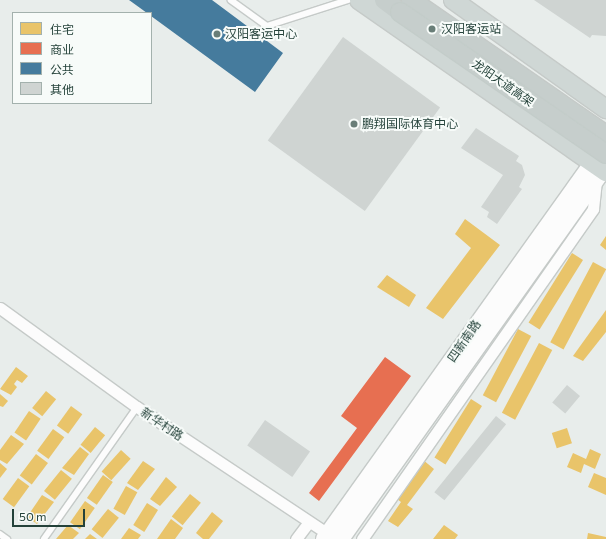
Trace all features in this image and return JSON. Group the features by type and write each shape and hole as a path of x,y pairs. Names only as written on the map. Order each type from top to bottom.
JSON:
{"highway":[{"path":"384,0 406,6"},
{"name":"龙阳大道高架","path":"406,6 601,168"},
{"name":"龙阳大道高架","path":"406,6 606,134"}],"main road":[{"path":"359,0 601,168"},
{"path":"454,0 606,109"},
{"name":"四新南路","path":"331,537 601,168 606,144"}],"street":[{"path":"362,539 593,210 601,168"},
{"name":"新华村路","path":"0,308 137,407 331,537"},
{"path":"296,539 309,522"}],"lane":[{"path":"231,0 267,26 348,0"},
{"path":"44,539 137,407"},
{"path":"0,534 7,539"}],"building: 住宅":[{"path":"465,219 500,245 443,319 426,308 471,248 455,234"},
{"path":"606,236 606,250 600,245"},
{"path":"572,253 583,260 540,329 529,323"},
{"path":"593,262 606,270 564,349 550,342"},
{"path":"387,275 416,295 409,307 377,287"},
{"path":"606,310 606,332 583,361 573,356"},
{"path":"518,329 531,336 496,402 483,395"},
{"path":"539,343 552,350 515,420 502,413"},
{"path":"16,367 28,376 22,383 17,380 14,384 17,387 11,395 0,389"},
{"path":"46,391 56,399 42,416 32,408"},
{"path":"0,394 8,401 3,407 0,406"},
{"path":"471,399 482,406 445,464 434,458"},
{"path":"71,406 82,414 68,434 57,425"},
{"path":"29,411 41,419 26,440 14,433"},
{"path":"95,427 105,435 91,453 81,445"},
{"path":"567,428 572,443 557,448 552,433"},
{"path":"53,429 64,437 48,459 37,451"},
{"path":"11,435 24,444 7,464 0,460 0,450"},
{"path":"80,447 89,454 74,475 62,468"},
{"path":"590,449 601,454 595,469 584,464 581,473 567,467 573,453 586,459"},
{"path":"121,450 131,459 111,480 102,472"},
{"path":"36,454 48,463 32,485 20,476"},
{"path":"422,459 434,469 407,505 413,509 398,527 388,521 401,502 393,496"},
{"path":"143,461 155,469 138,490 127,483"},
{"path":"0,463 7,469 0,478"},
{"path":"61,470 72,479 55,500 44,491"},
{"path":"594,473 606,478 606,495 588,487"},
{"path":"103,475 113,482 97,505 87,498"},
{"path":"166,477 177,487 160,506 150,499"},
{"path":"18,478 29,486 14,507 3,499"},
{"path":"126,486 137,492 125,515 113,509"},
{"path":"190,494 201,503 183,525 172,517"},
{"path":"42,495 54,502 37,524 27,517"},
{"path":"85,501 95,508 80,529 70,522"},
{"path":"147,503 158,510 144,532 133,525"},
{"path":"108,509 119,518 103,538 92,529"},
{"path":"212,512 223,521 209,539 203,539 196,533"},
{"path":"171,519 183,528 175,539 157,539"},
{"path":"68,525 79,533 73,539 56,539"},
{"path":"444,525 458,535 455,539 433,539"},
{"path":"129,528 141,535 138,539 121,539"},
{"path":"588,533 606,537 606,539 587,539"},
{"path":"90,534 97,539 85,539"}],"building: 商业":[{"path":"385,357 411,376 319,501 309,493 357,428 341,416"}],"building: 公共":[{"name":"汉阳客运中心","path":"129,0 212,0 283,53 255,92 152,17 152,12 146,12"}],"building: 其他":[{"path":"534,0 606,0 606,36 592,35 590,38"},
{"name":"鹏翔国际体育中心","path":"343,37 440,108 365,211 268,141"},
{"path":"476,128 519,156 516,161 522,165 525,175 519,187 522,189 497,224 487,217 489,212 481,207 503,175 461,148"},
{"path":"567,385 580,396 565,414 552,403"},
{"path":"496,416 506,424 444,500 434,492"},
{"path":"265,420 310,452 292,477 247,445"}],"place":[{"name":"汉阳客运站","path":"432,29"},
{"name":"汉阳客运中心","path":"217,34"},
{"name":"鹏翔国际体育中心","path":"354,124"}]}
